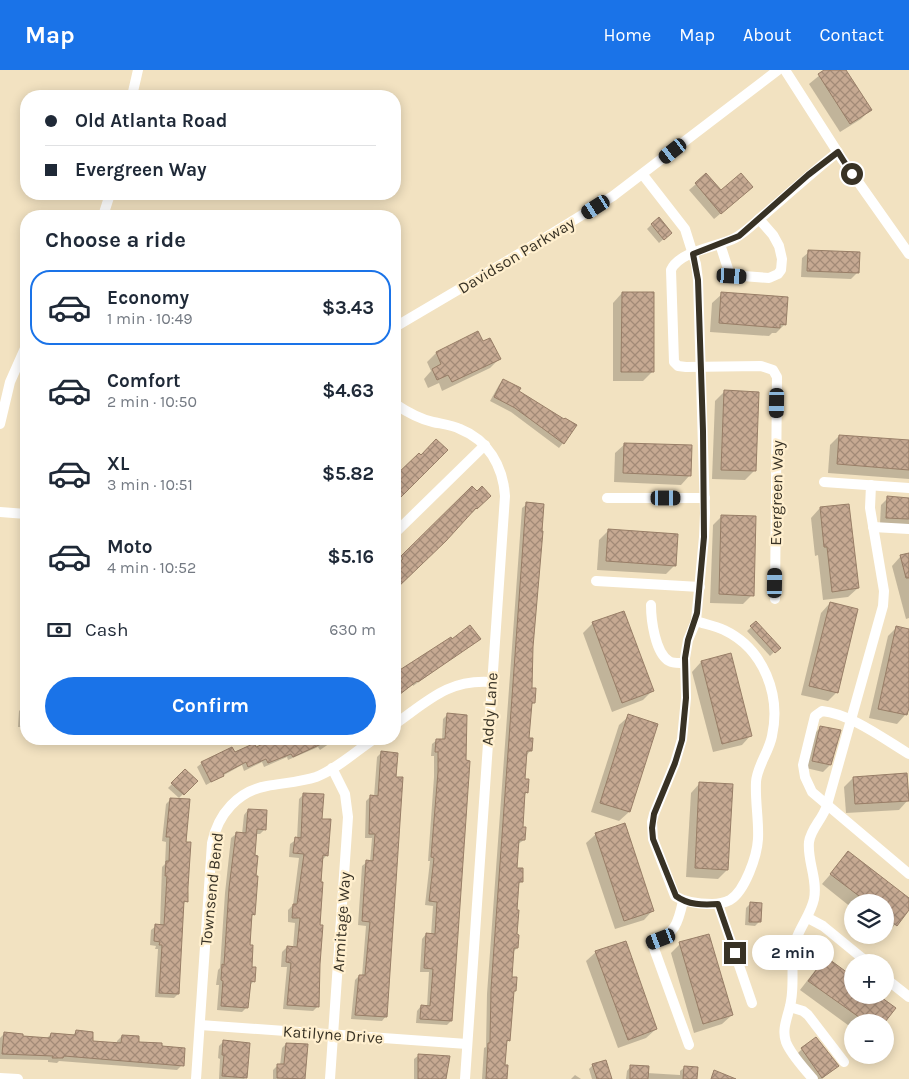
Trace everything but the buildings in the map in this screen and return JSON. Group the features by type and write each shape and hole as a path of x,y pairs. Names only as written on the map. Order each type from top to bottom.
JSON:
{"street":[{"path":"133,90 138,70"},
{"name":"Davidson Parkway","path":"401,323 613,196 778,70"},
{"path":"785,70 838,152 909,254"},
{"name":"Evergreen Way","path":"775,599 777,377 773,370 761,366 682,367 676,364 673,360 671,270 675,262 739,236 808,175 838,152"},
{"path":"643,174 685,229 693,254 698,280 705,498 704,537 696,621 688,640 685,663 685,704 682,740 675,763 654,814 653,839 676,896 683,901 692,903 718,904 731,899 739,892 757,849 756,781 772,738 774,706 771,685 767,674 748,647 725,630 696,621"},
{"path":"720,244 729,274 732,276 770,278 778,274 781,270 782,259 779,246 773,234 760,219"},
{"path":"0,424 10,382 20,360"},
{"name":"Addy Lane","path":"401,407 418,417 466,431 485,445 499,467 504,491 465,1079"},
{"path":"401,527 485,445"},
{"path":"824,482 909,488"},
{"path":"813,1079 786,1043 785,1026 790,1007 794,951 797,937 808,918 815,893 809,840 813,829 825,813 883,606 884,591 870,508 871,486"},
{"path":"607,498 705,498"},
{"path":"0,512 20,514"},
{"path":"873,527 909,529"},
{"path":"596,581 700,587"},
{"path":"651,604 653,628 662,653 665,658 672,662 685,663"},
{"path":"401,720 451,687 467,682 491,682"},
{"path":"909,754 851,721 825,711 819,712 815,716 804,760 803,772 809,788 909,874"},
{"name":"Townsend Bend","path":"196,1079 212,843 221,818 234,802 255,789 312,778 332,768 365,745"},
{"name":"Armitage Way","path":"330,1079 348,813 343,789 332,768"},
{"path":"683,901 680,916 673,930 665,937 652,943 689,1045"},
{"path":"718,904 752,1003"},
{"path":"808,918 823,926 857,954"},
{"path":"894,985 909,997"},
{"path":"790,1007 808,1015 844,1062"},
{"name":"Katilyne Drive","path":"200,1025 467,1044"},
{"path":"0,1078 18,1079"}],"route":[{"path":"735,953 718,904 683,901 672,890 653,839 652,828 654,814 675,763 682,740 686,698 685,658 688,640 697,613 704,537 705,513 698,280 693,254 739,236 776,206 808,175 838,152 852,174"}]}
